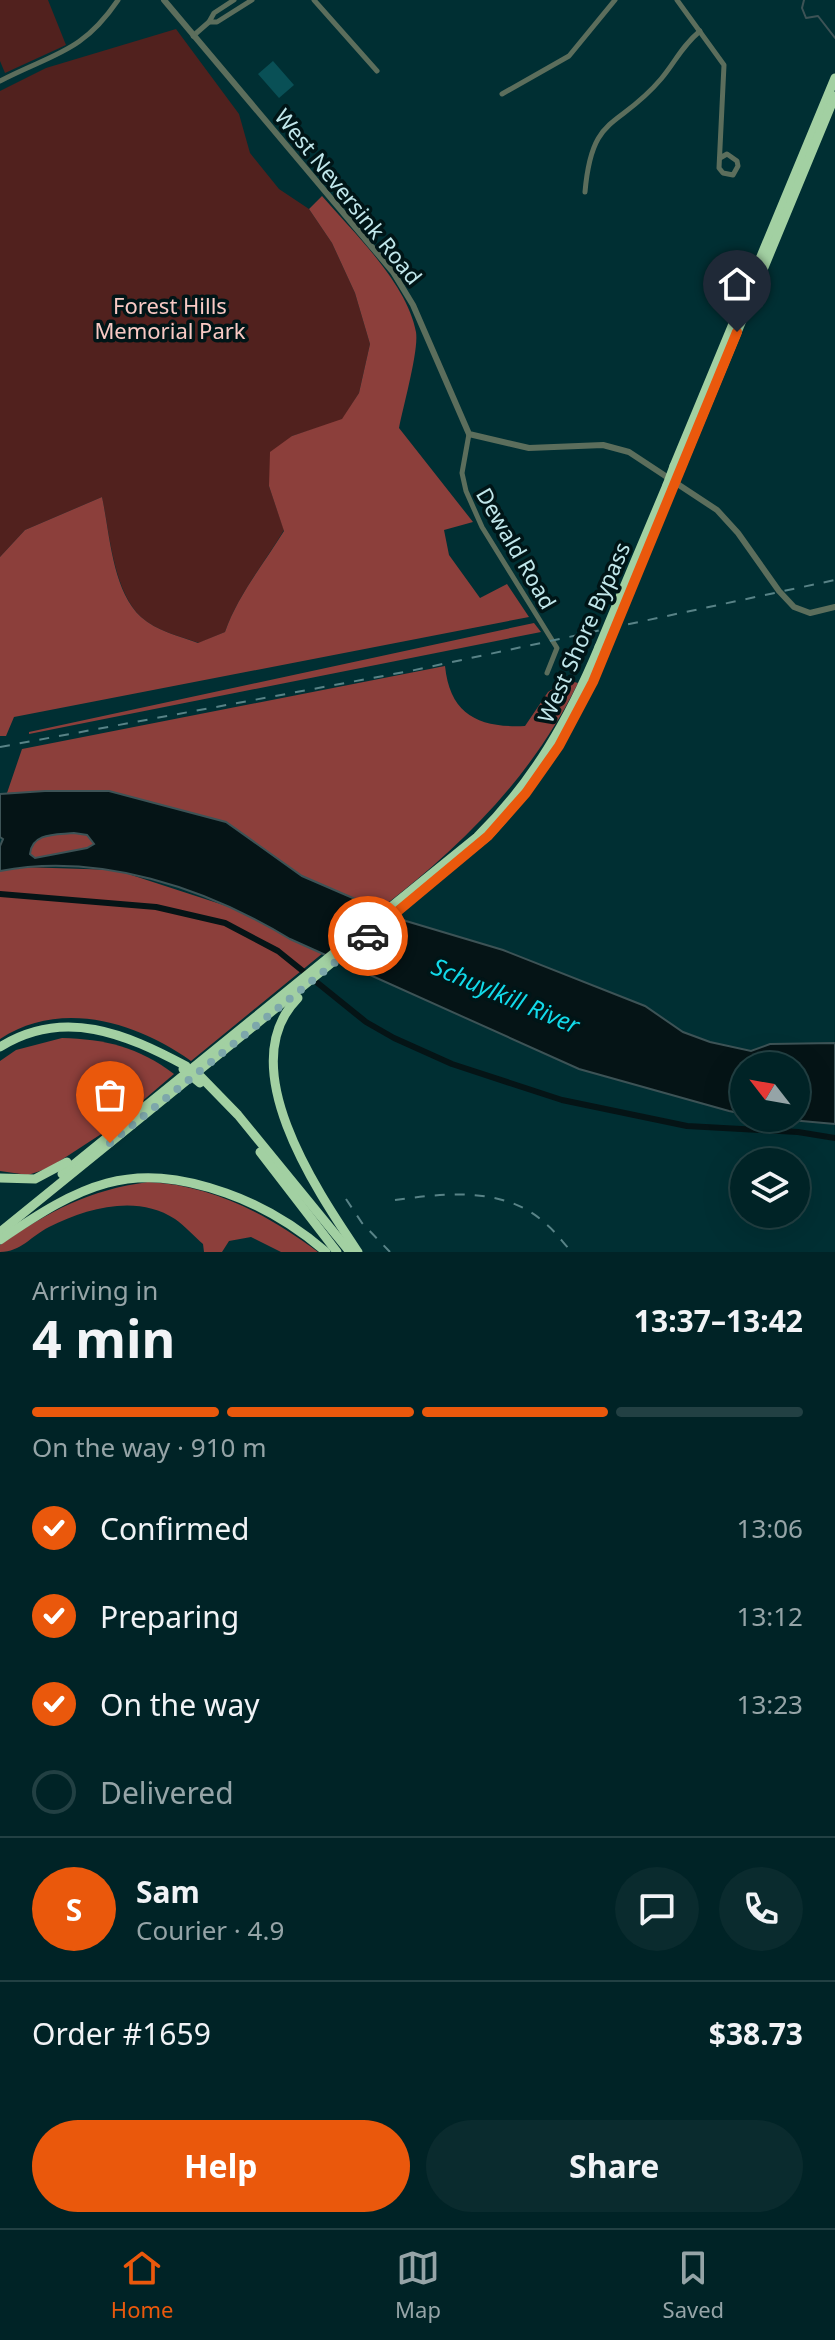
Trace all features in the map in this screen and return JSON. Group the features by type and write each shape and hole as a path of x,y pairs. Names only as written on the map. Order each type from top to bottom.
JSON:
{"highway":[{"name":"West Shore Bypass","path":"0,1224 123,1124 351,950 477,837 524,785 564,723 603,647 835,78"},
{"name":"West Shore Bypass","path":"677,468 835,96"},
{"name":"West Shore Bypass","path":"0,1232 424,886"},
{"path":"307,983 279,1026 273,1047 274,1075 279,1098 300,1153 358,1252"},
{"path":"0,1050 41,1034 83,1031 138,1045 184,1068 238,1115 350,1252"},
{"path":"200,1080 241,1126 337,1252"},
{"path":"0,1178 20,1181 45,1175 123,1124"},
{"path":"0,1240 76,1194 109,1183 163,1176 191,1181 257,1206 294,1227 326,1252"}],"street":[{"path":"0,81 82,42 95,31 118,0"},
{"name":"West Neversink Road","path":"164,0 396,276 420,319 469,434"},
{"path":"193,36 214,13 234,0"},
{"path":"209,22 217,22 252,0"},
{"path":"314,0 377,71"},
{"path":"502,94 569,56 615,0"},
{"path":"677,0 720,56 725,70 720,158"},
{"path":"585,192 591,151 602,131 657,83 679,49 700,31"},
{"path":"469,434 529,448 594,445 629,452 717,510 794,607 810,613 835,607"},
{"name":"Dewald Road","path":"469,434 463,485 482,527 557,648 547,673"}],"green space":[{"path":"0,0 48,0 66,45 5,73 0,61"},
{"name":"Forest Hills Memorial Park","path":"176,29 239,114 250,153 279,189 309,209 332,243 355,293 370,344 359,393 342,420 292,436 269,486 284,530 244,593 225,632 199,643 154,626 132,606 118,577 102,497 25,530 0,557 0,91 46,68"}],"shaded area":[{"path":"322,196 377,259 411,314 416,332 415,352 399,428 473,522 444,530 449,555 480,598 507,584 529,617 14,717 6,736 0,736 0,557 25,530 102,497 118,577 131,606 141,617 161,630 198,643 225,632 244,593 284,531 269,486 270,452 292,436 342,419 359,393 370,344 355,293 332,243 309,209"},
{"path":"534,623 541,632 29,734 29,732"},
{"path":"445,666 448,683 460,707 481,721 509,726 525,726 548,692 567,680 578,683 539,749 492,808 467,835 380,909 302,876 226,822 109,791 7,793 22,749"},
{"path":"74,833 87,835 94,844 35,858 30,854 40,838"},
{"path":"21,867 116,870 245,912 290,939 323,953 191,1061 147,1035 98,1020 48,1020 23,1027 0,1039 0,871"},
{"path":"62,1038 121,1046 148,1057 174,1074 112,1127 49,1168 28,1175 0,1171 0,1061 16,1050"},
{"path":"148,1182 194,1189 238,1204 279,1225 318,1252 281,1252 251,1237 229,1241 222,1252 204,1252 203,1244 186,1228 160,1211 145,1207 112,1206 79,1214 49,1227 14,1249 0,1252 0,1245 70,1204 107,1190"}],"water":[{"name":"Schuylkill River","path":"45,791 109,791 226,822 302,876 406,921 503,950 645,1006 683,1032 710,1042 751,1051 770,1044 835,1043 835,1124 810,1122 810,1052 730,1052 729,1111 579,1069 187,890 151,879 75,866 37,866 0,871 3,839 0,837 0,794","holes":["87,835 94,844 35,858 30,854 35,842 46,836"]}],"building":[{"path":"273,61 294,85 279,98 258,74"}],"waterway":[{"path":"804,0 802,8 806,18 818,16 835,38"},
{"path":"0,894 156,907 225,923 278,951 366,1022 394,1038 452,1064 562,1100 687,1126 798,1132 835,1138"}],"railway":[{"path":"0,747 410,671 835,580"},
{"path":"395,1200 454,1194 513,1203 546,1224 572,1252"},
{"path":"346,1199 362,1223 390,1252"}],"way so far":[{"path":"110,1143 368,936"}],"route":[{"path":"368,936 488,836 538,778 559,746 593,682 737,332"}]}
